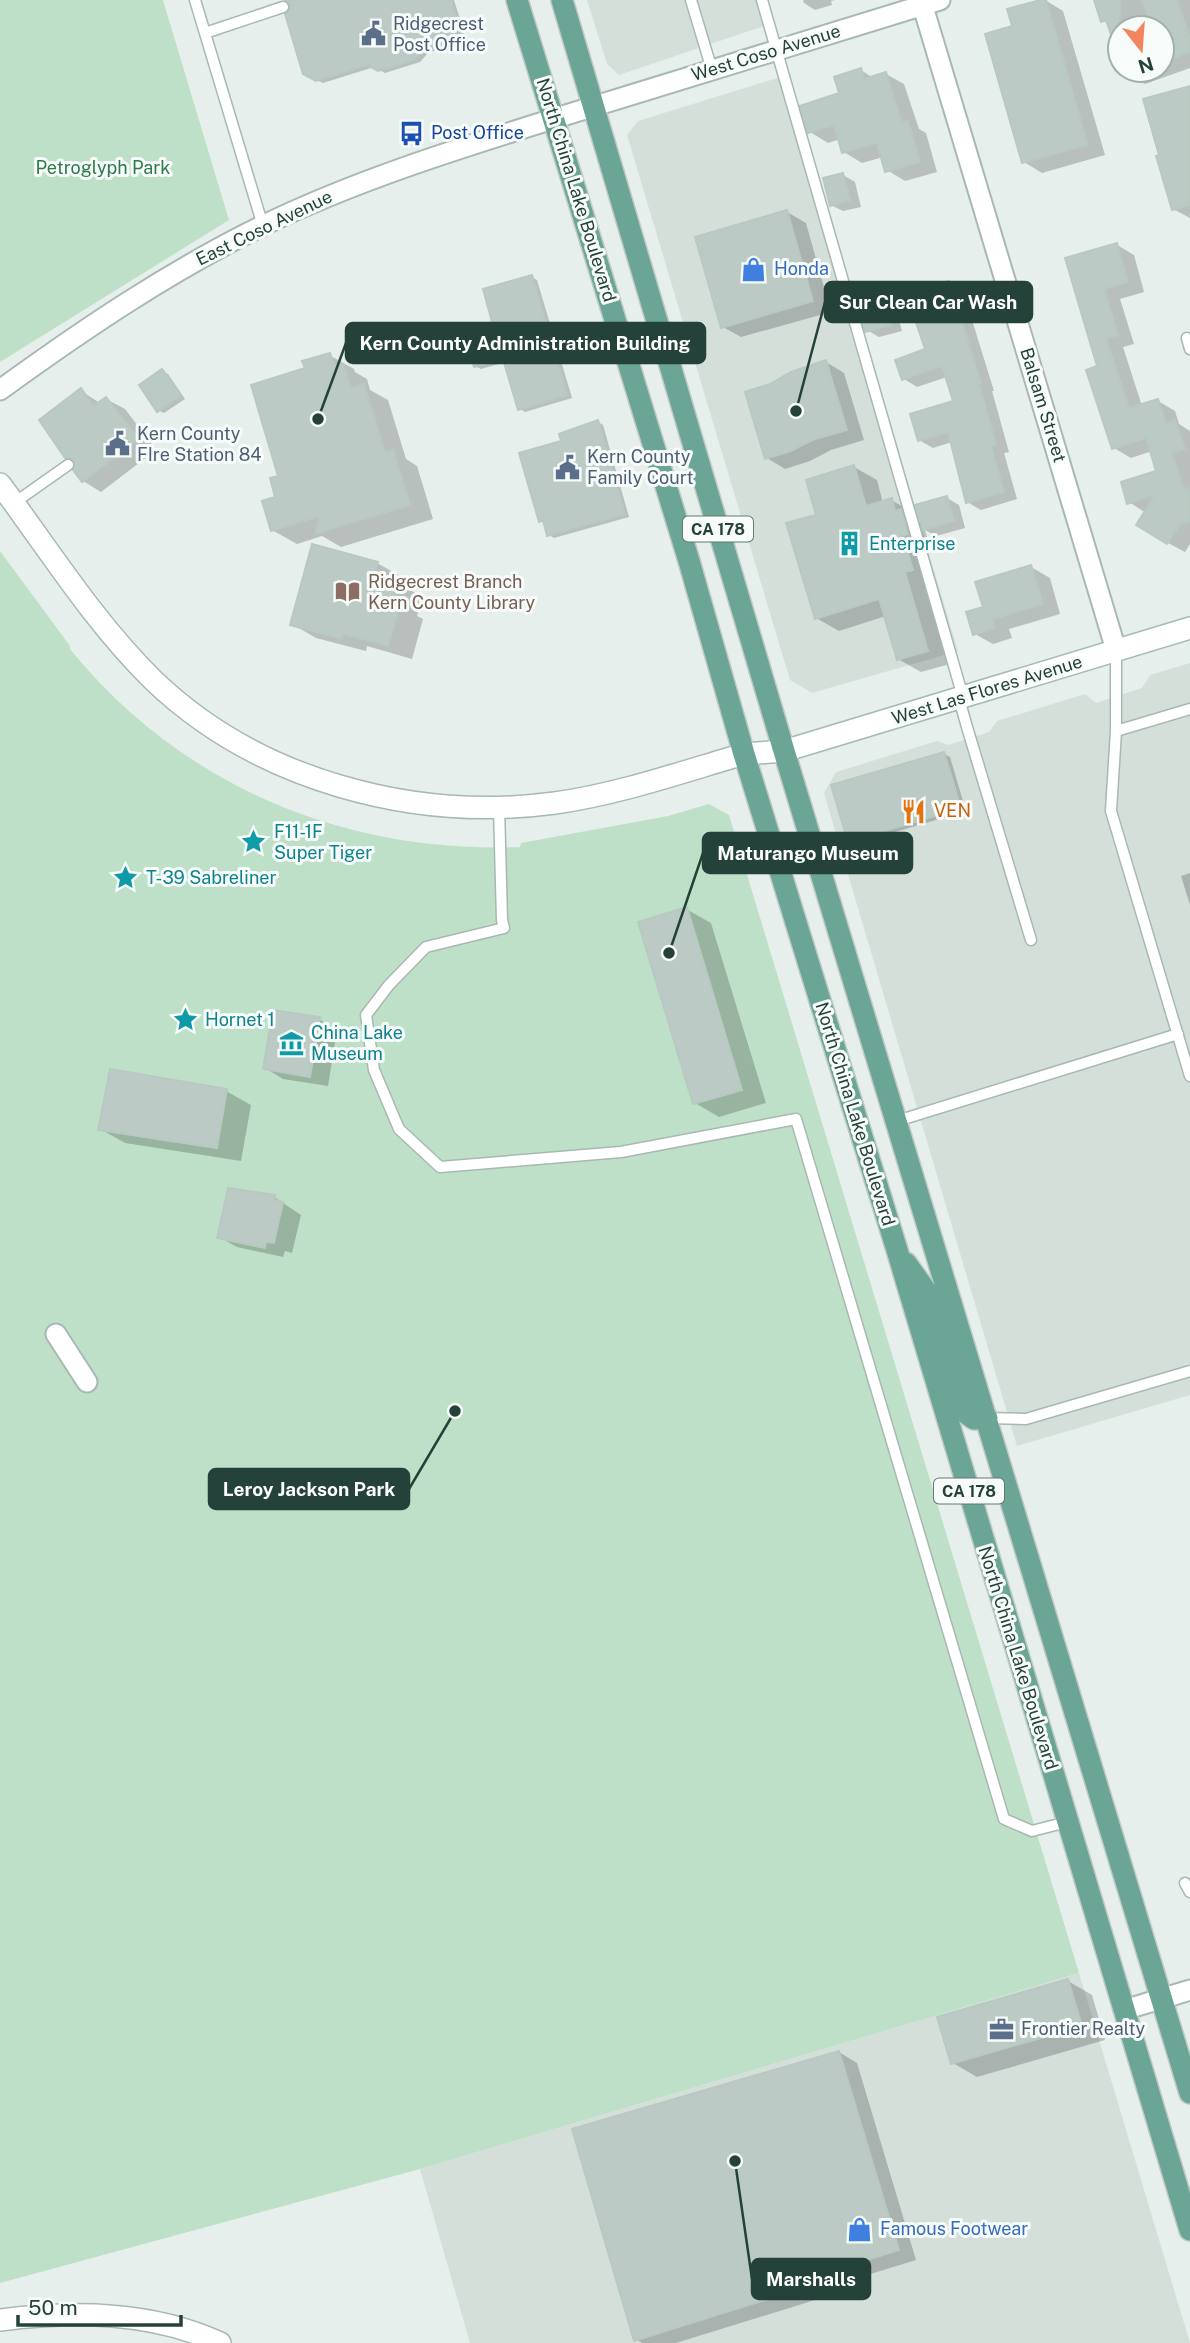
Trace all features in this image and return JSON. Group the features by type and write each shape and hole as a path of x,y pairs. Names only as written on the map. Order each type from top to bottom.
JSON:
{"main road":[{"name":"North China Lake Boulevard","path":"517,0 689,561 744,754 897,1250 1190,2230"},
{"name":"CA 178","path":"562,0 784,751 1190,2093"},
{"path":"897,1250 931,1298 962,1410 974,1419 987,1418"}],"street":[{"name":"West Coso Avenue","path":"554,118 928,2"},
{"name":"Balsam Street","path":"928,2 1116,650"},
{"name":"East Coso Avenue","path":"0,390 162,279 263,226 383,175 554,118"},
{"name":"West Las Flores Avenue","path":"0,484 102,623 155,681 192,712 231,738 279,763 344,788 436,805 556,803 744,754 784,751 1190,628"},
{"path":"57,1334 87,1382"},
{"path":"1124,2010 1190,1990"},
{"path":"0,2320 44,2315 111,2315 157,2323 220,2343"}],"lane":[{"path":"195,0 263,226"},
{"path":"691,0 712,70"},
{"path":"762,0 963,697 961,706 967,727 1031,940"},
{"path":"205,33 283,7"},
{"path":"14,503 68,466"},
{"path":"1116,650 1116,731 1111,811 1190,1076"},
{"path":"1116,731 1190,709"},
{"path":"499,806 504,928 426,947 389,985 366,1015 374,1070 399,1129 440,1167 621,1152 796,1119 1004,1819 1032,1831 1067,1822"},
{"path":"897,1121 1178,1034"},
{"path":"987,1418 1026,1419 1190,1371"}],"shaded area":[{"path":"587,0 766,0 773,23 619,75 607,64"},
{"path":"787,75 958,651 812,693 790,680 627,135 638,121"},
{"path":"1190,663 1190,1395 1017,1446 824,793 836,772 937,741 948,745 989,732 997,721 1085,694 1096,703 1142,688 1150,675"},
{"path":"1079,1973 1190,2343 470,2343 420,2169"}],"green space":[{"name":"Petroglyph Park","path":"0,0 163,0 229,220 0,362"},
{"path":"0,551 70,649 114,697 163,739 215,774 271,802 330,824 391,838 455,846 520,847 521,843 668,816 709,804 729,815 1079,1973 420,2169 0,2283"}],"building":[{"name":"Ridgecrest Post Office","path":"285,0 451,0 459,29 453,40 422,50 414,60 378,71 367,65 316,81 303,74 285,14 290,5"},
{"path":"1046,0 1088,145 1022,163 985,34 1012,26 1007,9"},
{"path":"1094,0 1120,0 1120,14 1106,14 1106,20 1101,22"},
{"path":"1142,0 1177,0 1190,38 1190,52 1176,57 1176,14 1147,14"},
{"path":"861,68 864,79 886,72 902,123 908,121 920,162 885,172 877,143 842,153 834,125 808,133 800,106 839,93 834,77"},
{"path":"1190,86 1190,205 1172,210 1143,99"},
{"path":"843,173 850,200 830,206 823,178"},
{"name":"Honda","path":"787,210 813,301 721,328 695,237"},
{"path":"1117,243 1128,282 1104,289 1118,335 1106,338 1129,408 1158,399 1166,423 1175,420 1185,449 1172,453 1184,490 1190,488 1190,521 1180,524 1167,544 1136,525 1155,495 1127,504 1121,482 1156,471 1146,438 1112,449 1086,370 1097,366 1065,258"},
{"path":"532,275 567,395 518,410 503,359 474,367 463,331 492,322 483,289"},
{"path":"949,281 981,383 979,384 996,444 991,446 1004,492 966,503 948,432 918,441 910,414 953,401 942,366 902,380 895,360 925,349 910,305 919,302 916,291"},
{"path":"885,301 891,325 865,332 859,308"},
{"path":"330,353 334,366 343,364 351,388 364,384 385,452 393,450 410,505 315,534 320,516 271,531 262,501 275,497 270,478 278,476 251,385 305,368 302,361"},
{"path":"826,360 847,430 812,440 791,451 765,459 745,392"},
{"path":"162,369 181,395 157,412 139,385"},
{"name":"Kern County FIre Station 84","path":"81,388 93,406 106,397 139,439 82,482 73,470 74,461 65,458 39,420"},
{"name":"Kern County Family Court","path":"598,420 625,514 547,536 543,520 539,522 519,453 561,441 559,434"},
{"name":"Enterprise","path":"854,465 866,506 892,498 895,511 901,509 908,534 903,536 913,570 905,572 928,651 897,660 879,599 815,619 786,523 816,515 806,480"},
{"path":"947,496 954,521 923,530 915,505"},
{"name":"Ridgecrest Branch Kern County Library","path":"312,544 378,562 374,575 399,582 393,602 400,604 388,646 343,634 342,639 290,625"},
{"path":"1031,565 1043,604 992,619 995,628 973,635 966,612 983,607 975,582"},
{"path":"944,752 961,808 848,842 831,785"},
{"path":"687,907 742,1090 693,1104 638,922"},
{"name":"China Lake Museum","path":"273,1010 320,1017 310,1077 263,1069"},
{"path":"110,1069 227,1089 217,1148 98,1130"},
{"path":"228,1188 275,1195 274,1200 283,1202 274,1243 266,1242 265,1248 217,1238"},
{"path":"1068,1979 1082,2026 951,2064 937,2017"},
{"path":"839,2051 899,2250 795,2282 797,2290 634,2341 572,2129"}],"place":[{"name":"Ridgecrest Post Office","path":"373,34"},
{"name":"Post Office","path":"411,133"},
{"name":"Honda","path":"754,269"},
{"name":"Sur Clean Car Wash","path":"796,411"},
{"name":"Kern County Administration Building","path":"318,419"},
{"name":"Kern County FIre Station 84","path":"117,444"},
{"name":"Kern County Family Court","path":"567,467"},
{"name":"Enterprise","path":"849,544"},
{"name":"Ridgecrest Branch Kern County Library","path":"348,592"},
{"name":"VEN","path":"914,811"},
{"name":"F11-1F Super Tiger","path":"254,842"},
{"name":"T-39 Sabreliner","path":"126,878"},
{"name":"Maturango Museum","path":"669,953"},
{"name":"Hornet 1","path":"185,1020"},
{"name":"China Lake Museum","path":"291,1043"},
{"name":"Leroy Jackson Park","path":"455,1411"},
{"name":"Frontier Realty","path":"1001,2029"},
{"name":"Marshalls","path":"735,2161"},
{"name":"Famous Footwear","path":"860,2229"}]}
